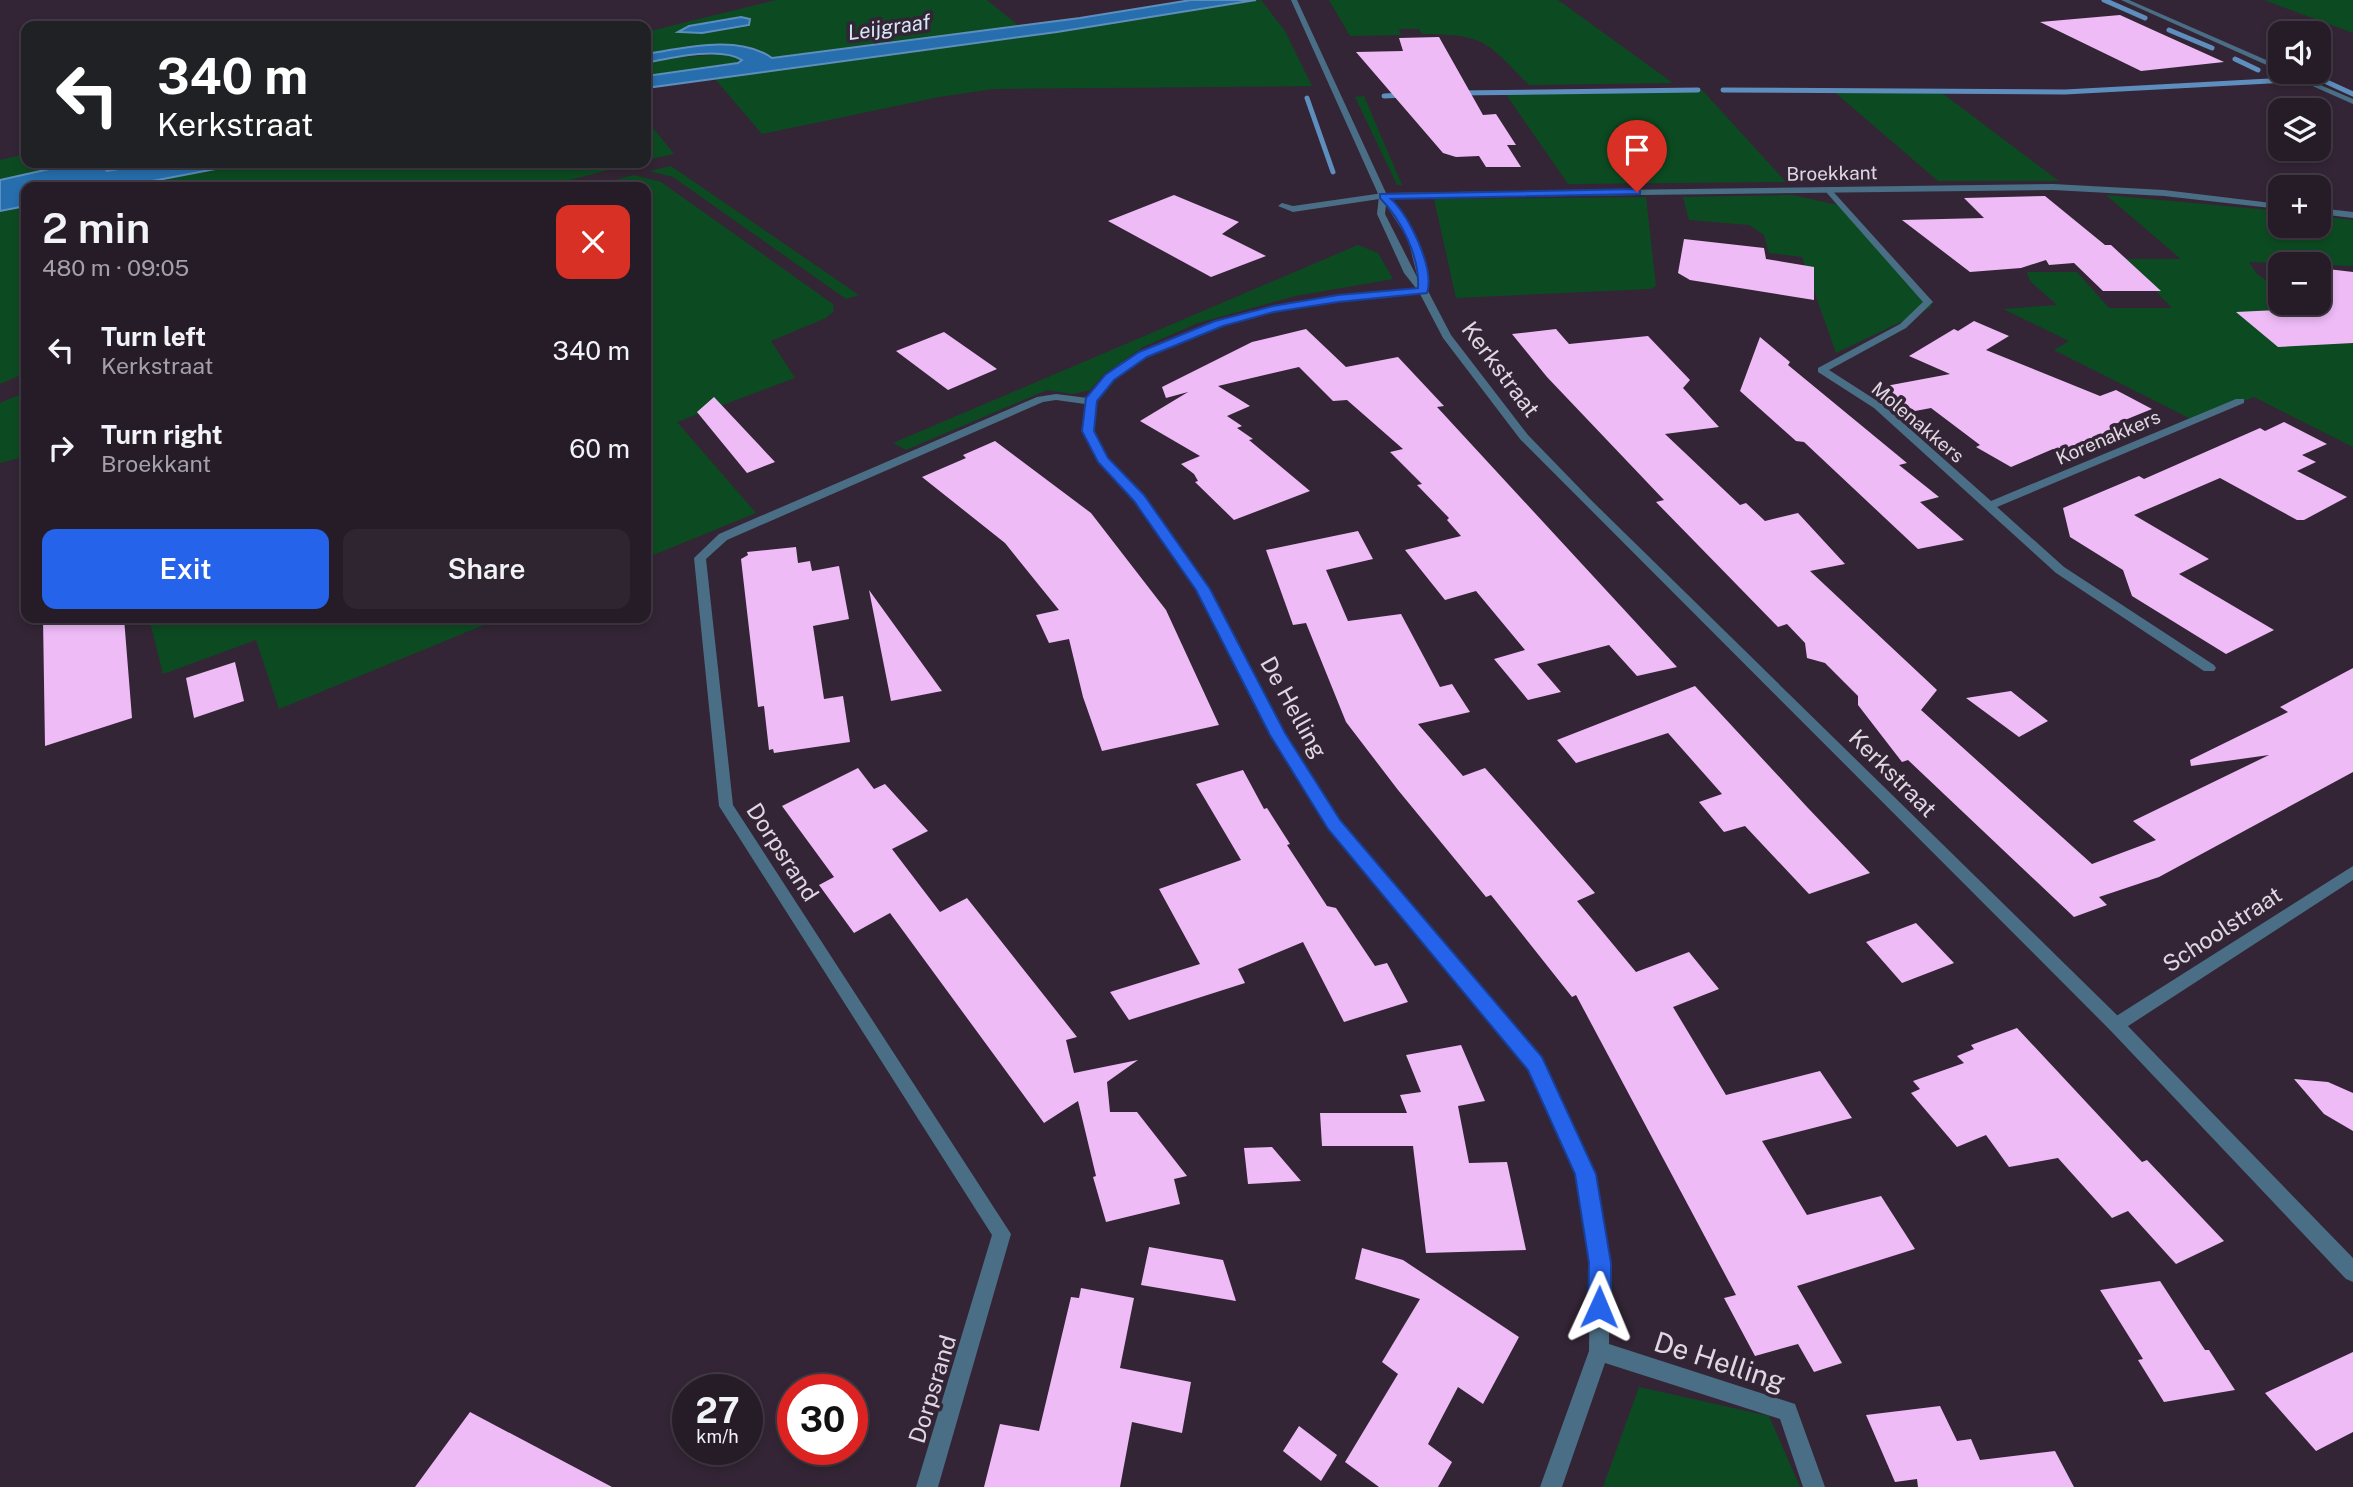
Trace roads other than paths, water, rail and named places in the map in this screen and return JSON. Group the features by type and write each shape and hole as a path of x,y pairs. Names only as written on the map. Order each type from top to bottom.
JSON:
{"street":[{"name":"Kerkstraat","path":"1294,0 1383,196 1398,210 1419,259 1424,277 1423,291"},
{"path":"2124,0 2268,64"},
{"path":"2313,84 2353,102"},
{"name":"Broekkant","path":"1383,196 2064,188 2164,193 2268,205"},
{"name":"Molenakkers","path":"1829,190 1928,302 1903,326 1822,370 1878,406 2060,570 2209,668"},
{"name":"Kerkstraat","path":"1383,196 1381,214 1409,273 1423,291 1446,336 1524,437 1607,523 2116,1025 2353,1272"},
{"path":"1282,206 1293,209 1383,196"},
{"path":"2331,212 2353,215"},
{"path":"1091,401 1110,378 1143,354 1219,323 1299,305 1423,291"},
{"name":"Dorpsrand","path":"927,1487 1002,1234 726,806 701,558 723,537 1041,399 1056,397 1091,401"},
{"name":"De Helling","path":"1091,401 1088,431 1103,459 1139,498 1203,589 1278,735 1334,824 1535,1064 1585,1174 1600,1263 1599,1351 1551,1487"},
{"name":"Korenakkers","path":"1990,506 2240,401"},
{"name":"Schoolstraat","path":"2116,1025 2353,872"},
{"name":"De Helling","path":"1599,1351 1788,1411 1814,1487"}],"water":[{"path":"1191,0 1256,0 1057,32 651,87 651,75 738,63 742,60 733,56 708,53 651,62 651,53 728,45 744,46 772,58 1080,18"},
{"path":"741,17 750,19 749,25 702,33 678,32 689,26"},
{"path":"54,168 104,168 107,171 125,168 221,168 147,182 21,182 21,207 0,211 0,180"}],"waterway":[{"path":"2104,0 2145,18"},
{"path":"2169,30 2212,48"},
{"path":"2235,59 2258,70"},
{"path":"1723,90 2065,92 2268,81"},
{"path":"2331,84 2353,94"},
{"path":"1456,93 1698,90"},
{"path":"1384,96 1405,95"},
{"path":"1307,98 1333,172"}],"water label":[{"name":"Leijgraaf","path":"889,27"}]}
